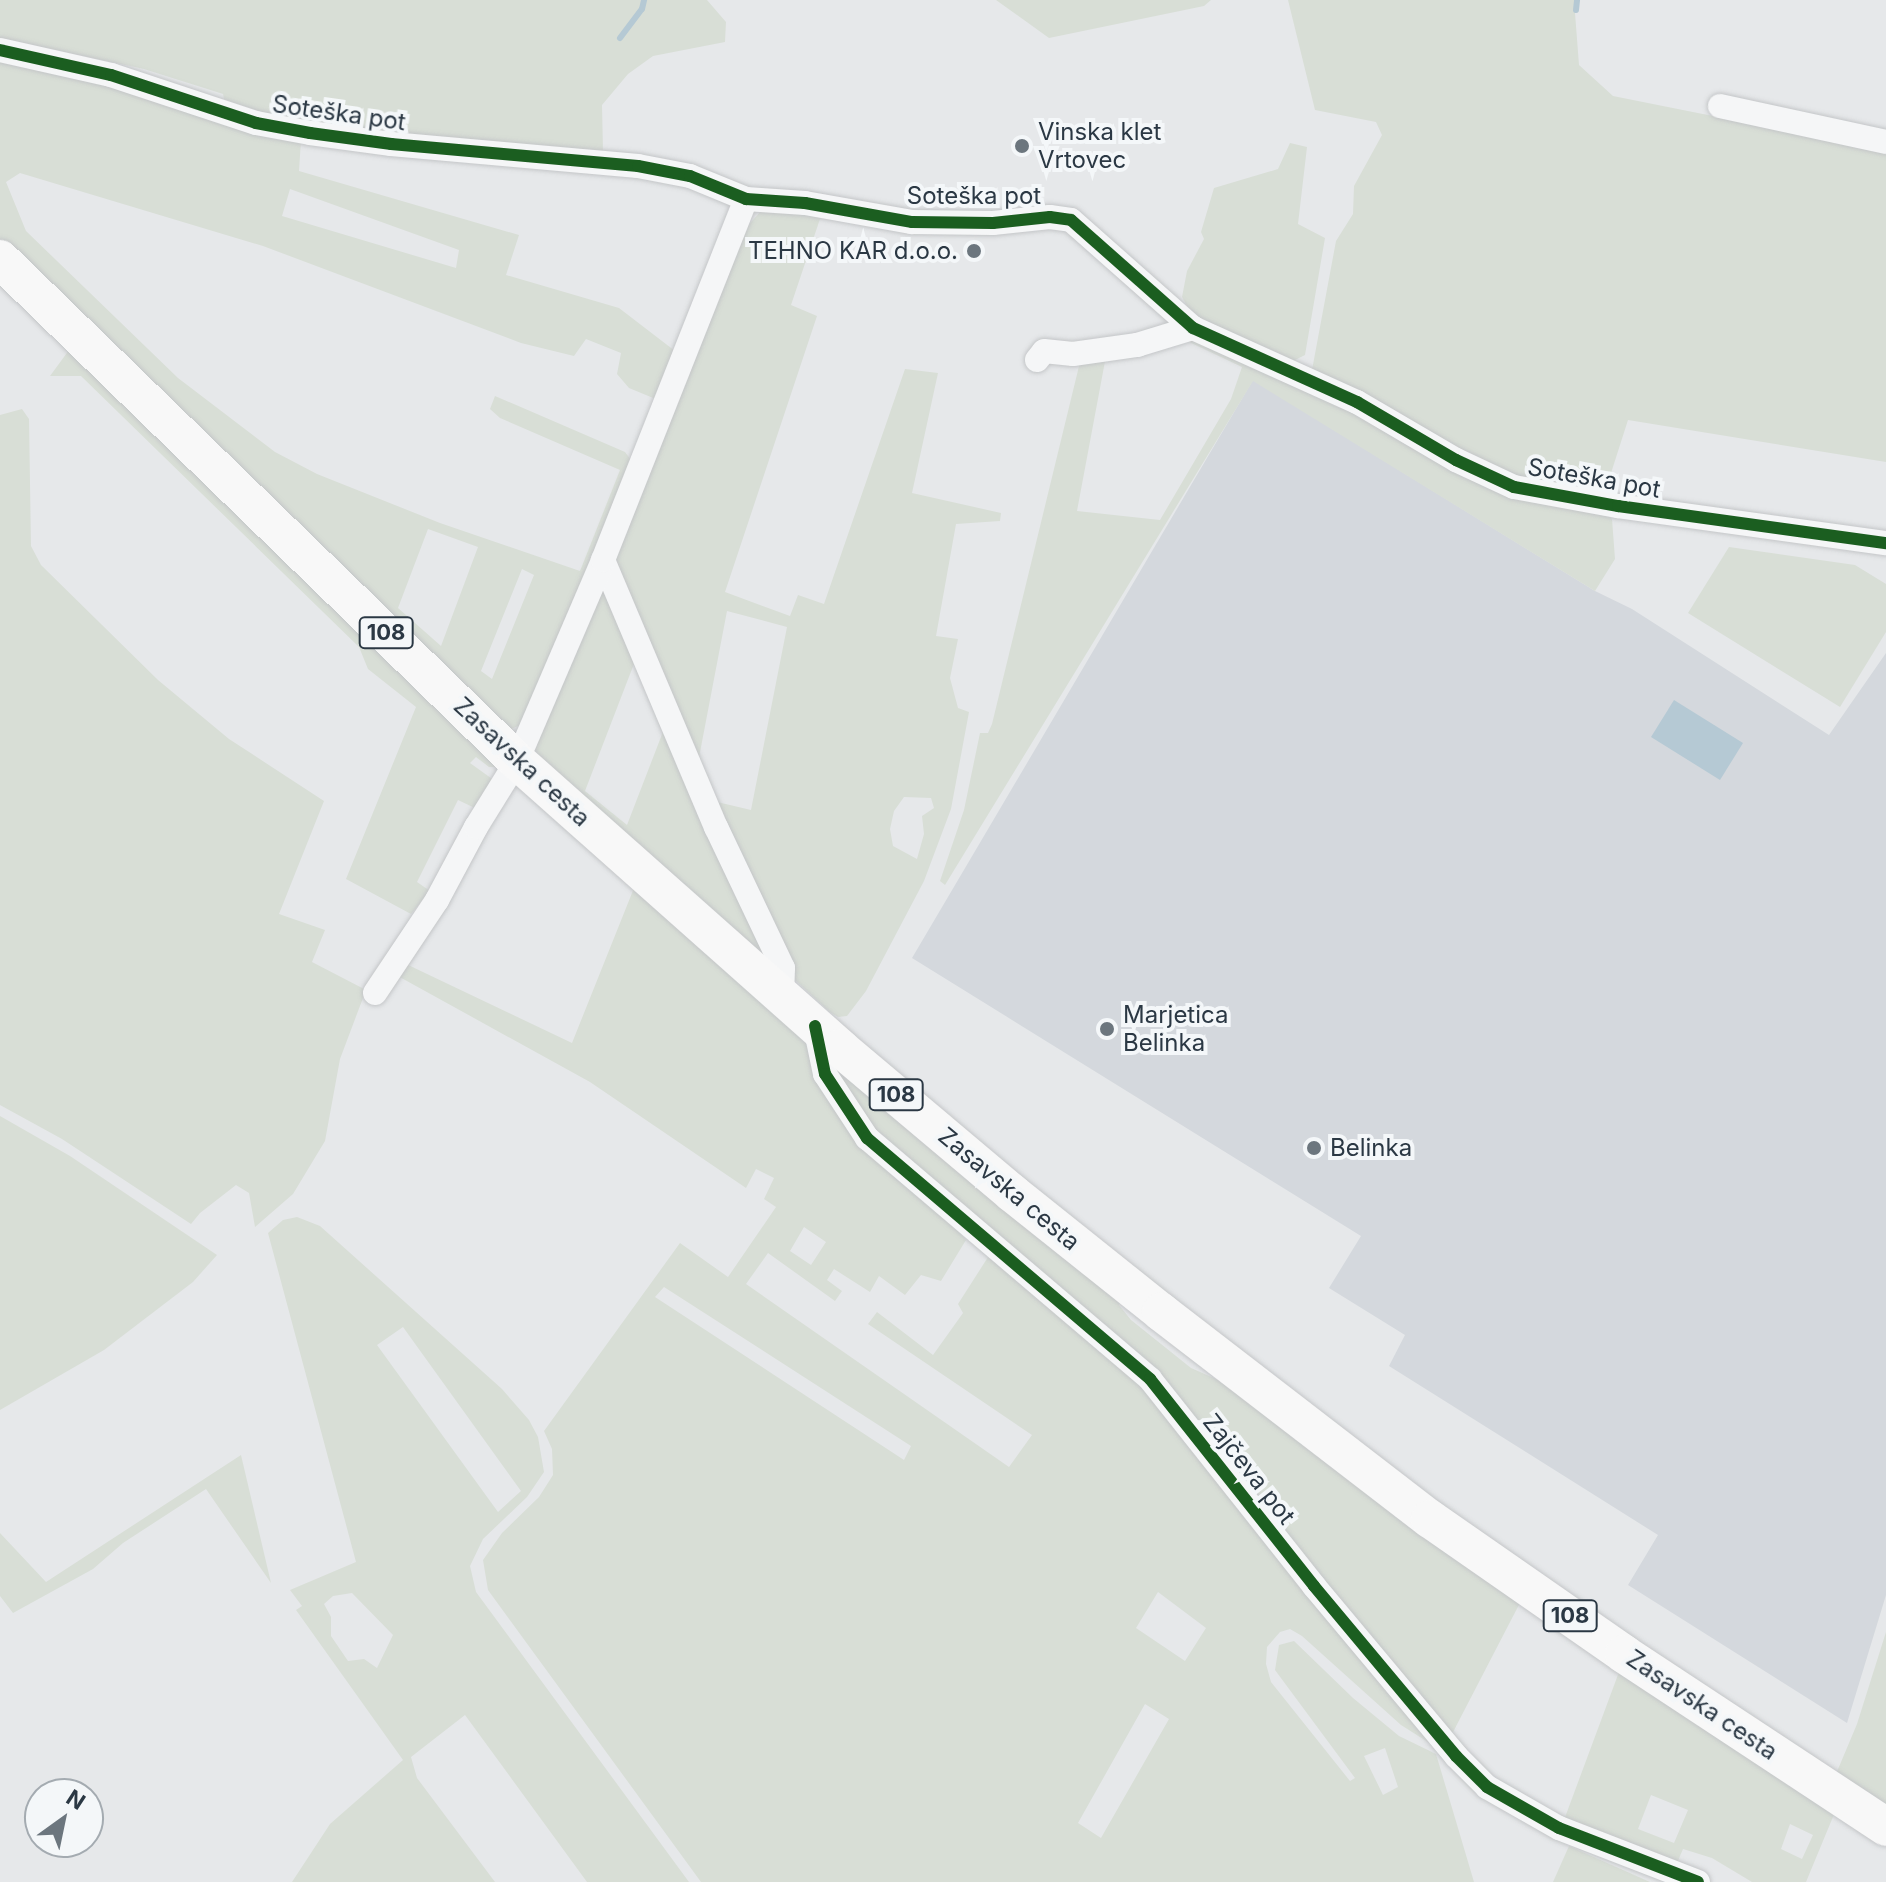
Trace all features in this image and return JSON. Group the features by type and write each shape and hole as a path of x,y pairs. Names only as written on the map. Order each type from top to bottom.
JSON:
{"main road":[{"name":"Zasavska cesta","path":"0,259 517,761 815,1026 1151,1304 1430,1519 1624,1654 1886,1827"}],"street":[{"name":"Soteška pot","path":"0,50 111,75 256,123 391,144 638,166 690,176 746,199 805,203 912,222 993,223 1050,217 1071,220 1193,328 1357,402 1456,460 1514,487 1618,506 1886,543"},
{"path":"1720,106 1886,142"},
{"path":"375,993 437,900 476,827 517,761 603,560 746,199"},
{"path":"1037,360 1044,351 1073,354 1137,345 1193,328"},
{"path":"603,560 716,827 783,968 782,996"},
{"name":"Zajčeva pot","path":"815,1026 825,1074 867,1138 1150,1379 1314,1586 1456,1756 1487,1787 1559,1828 1698,1882"}],"shaded area":[{"path":"0,0 707,0 726,22 725,42 653,56 628,74 602,105 603,151 313,128 224,99 223,94 144,69 0,38"},
{"path":"996,0 1211,0 1204,6 1049,38"},
{"path":"1288,0 1574,0 1579,65 1613,96 1842,142 1886,146 1886,462 1628,420 1604,495 1513,475 1471,457 1312,370 1336,241 1353,214 1354,186 1382,135 1376,122 1315,110"},
{"path":"0,60 109,84 301,140 299,171 519,235 506,275 619,308 675,351 658,400 629,388 617,374 621,353 586,339 574,356 521,343 263,246 20,173 6,182 26,231 178,378 275,452 317,474 440,523 580,571 620,470 500,418 490,409 495,396 625,452 631,460 523,724 511,729 0,241","holes":["290,189 459,250 456,268 282,216","428,529 478,547 441,646 398,608","522,569 534,575 492,679 481,671"]},
{"path":"1290,143 1307,147 1298,224 1325,238 1305,355 1293,361 1193,317 1182,297 1187,271 1204,239 1201,232 1214,188 1278,169"},
{"path":"761,211 821,216 791,305 817,316 725,592 790,616 798,595 824,604 905,369 938,373 912,493 1001,513 1000,521 956,524 936,636 958,639 950,678 958,708 969,712 951,809 924,881 866,991 847,1016 838,1017 830,1012 793,978 713,801 751,810 787,627 727,611 697,768 615,573 615,546 735,240","holes":["904,797 931,798 934,808 922,816 924,834 917,859 893,846 890,829 894,811"]},
{"path":"1177,334 1196,336 1288,375 1485,481 1521,495 1596,505 1612,519 1615,559 1595,591 1253,381 945,885 940,881 964,810 980,733 988,733 992,724 1080,362 1106,356 1077,511 1160,520 1231,399 1242,367 1185,340 1170,347 1159,344"},
{"path":"72,346 501,767 489,767 476,757 470,763 495,781 479,810 458,800 417,882 430,891 411,914 346,879 416,707 368,669 359,647 81,376 50,376"},
{"name":"Belinka","path":"1253,380 1595,591 1632,609 1829,735 1886,653 1886,1595 1847,1723 1628,1585 1658,1535 1389,1366 1405,1335 1329,1288 1361,1236 912,958"},
{"path":"22,409 29,419 31,546 41,565 158,680 229,739 324,801 279,914 325,930 312,962 366,990 340,1059 325,1141 293,1194 255,1227 249,1193 236,1185 200,1213 191,1224 62,1139 0,1105 0,415"},
{"path":"1729,547 1855,565 1886,584 1886,632 1840,707 1688,613"},
{"path":"601,583 637,656 585,791 627,825 666,724 768,962 533,752"},
{"path":"636,883 769,1004 807,1045 814,1064 966,1240 941,1281 921,1275 905,1295 879,1276 870,1292 834,1269 827,1280 842,1291 835,1301 768,1253 746,1284 1009,1467 1032,1435 868,1324 877,1312 933,1355 963,1313 958,1304 990,1254 1138,1377 1431,1744 1401,1725 1302,1636 1290,1629 1280,1632 1267,1647 1266,1664 1271,1682 1350,1781 1355,1778 1275,1670 1279,1645 1294,1641 1353,1698 1399,1736 1436,1754 1474,1882 701,1882 488,1590 483,1560 502,1533 539,1497 553,1475 552,1449 544,1431 680,1243 728,1277 776,1207 764,1199 774,1178 756,1169 746,1188 590,1082 396,975 404,963 572,1043","holes":["804,1227 826,1242 811,1265 790,1251","664,1287 911,1446 904,1460 655,1297","1158,1592 1206,1628 1185,1661 1136,1628","1145,1704 1169,1719 1101,1838 1078,1823","1385,1748 1398,1787 1383,1795 1364,1756"]},
{"path":"835,1067 1121,1300 1119,1305 1131,1320 1191,1368 1232,1386 1523,1597 1451,1736 1428,1714 1193,1418 905,1167 843,1093"},
{"path":"0,1116 70,1156 217,1255 193,1282 104,1350 0,1410"},
{"path":"297,1217 320,1226 502,1389 529,1420 538,1437 544,1472 527,1497 483,1539 470,1566 476,1592 689,1882 587,1882 465,1715 411,1757 417,1778 495,1882 292,1882 330,1824 403,1760 296,1610 302,1606 290,1590 356,1562 268,1233 283,1220","holes":["403,1327 521,1491 498,1512 377,1345","352,1593 393,1635 377,1668 364,1659 348,1661 331,1636 331,1617 324,1604 333,1596"]},
{"path":"241,1455 271,1583 206,1489 123,1543 93,1569 13,1613 0,1596 0,1533 46,1582"},
{"path":"1886,1632 1886,1805 1836,1774 1857,1724"},
{"path":"1619,1672 1835,1812 1806,1882 1752,1882 1712,1858 1683,1849 1677,1863 1564,1820","holes":["1651,1795 1688,1810 1674,1843 1638,1829","1790,1824 1813,1835 1802,1859 1781,1849"]},
{"path":"1569,1846 1650,1882 1553,1882"}],"water":[{"path":"1674,700 1743,743 1720,780 1651,737"}],"waterway":[{"path":"620,38 642,9 644,0"},
{"path":"1576,10 1577,0"}],"cycle path":[{"path":"0,50 111,75 256,123 310,133 391,144 638,166 690,176 746,199 805,203 912,222 993,223 1050,217 1071,220 1193,328 1357,402 1456,460 1514,487 1618,506 1886,543"},
{"path":"815,1026 825,1074 867,1138 1150,1379 1314,1586 1456,1756 1487,1787 1559,1828 1698,1882"}],"place":[{"name":"Vinska klet Vrtovec","path":"1022,146"},
{"name":"TEHNO KAR d.o.o.","path":"974,251"},
{"name":"Marjetica Belinka","path":"1107,1029"},
{"name":"Belinka","path":"1314,1148"}]}
